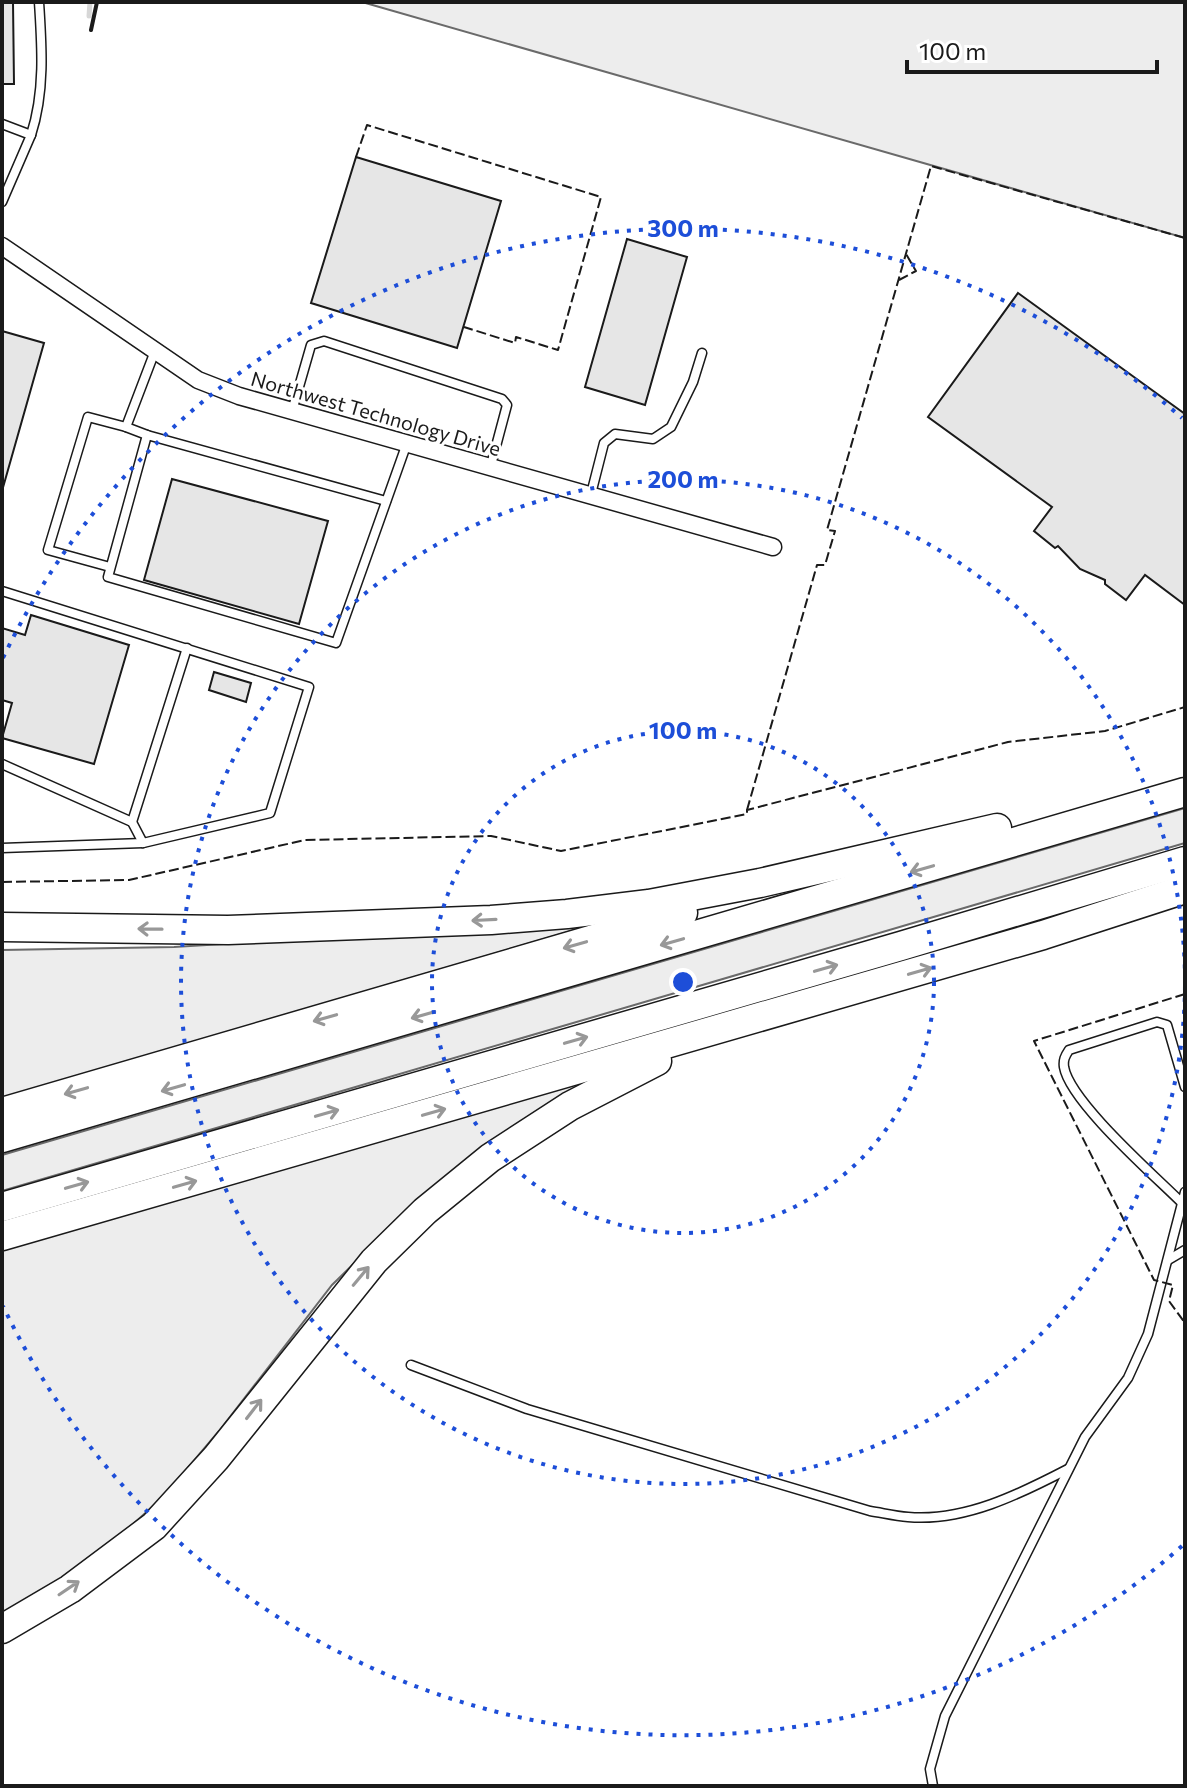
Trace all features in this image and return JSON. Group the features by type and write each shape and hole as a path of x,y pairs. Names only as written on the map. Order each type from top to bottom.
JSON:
{"highway":[{"path":"2,927 228,930 491,920 649,904 865,860 1185,783"},
{"path":"2,1138 1185,792"},
{"path":"2,1112 865,860"},
{"path":"2,1207 886,951 1185,861"},
{"path":"2,1236 738,1025 1043,935 1185,889"},
{"path":"2,1629 70,1589 154,1526 216,1458 374,1261 425,1211 490,1158 570,1106 648,1065 738,1025"}],"street":[{"name":"Northwest Technology Drive","path":"2,246 198,380 239,396 773,547"}],"lane":[{"path":"2,202 37,116 43,59 39,2"},
{"path":"2,124 31,135"},
{"path":"292,411 311,345 324,341 502,399 507,405 491,465"},
{"path":"126,427 155,351"},
{"path":"591,494 604,443 615,434 653,439 671,427 693,382 702,353"},
{"path":"110,567 48,550 88,417 386,501"},
{"path":"147,435 108,577 336,643 407,442"},
{"path":"2,591 309,687 270,813 143,843 2,848"},
{"path":"132,822 187,648"},
{"path":"2,764 132,822 143,843"},
{"path":"1182,1203 1088,1108 1064,1070 1064,1058 1069,1050 1157,1022 1167,1025 1185,1087"},
{"path":"933,1786 930,1769 945,1716 1085,1437 1128,1378 1148,1334 1185,1192"},
{"path":"1168,1260 1185,1250"},
{"path":"411,1365 527,1409 870,1511 910,1517 965,1512 1024,1491 1068,1469"}],"shaded area":[{"path":"362,2 1185,2 1185,238"},
{"path":"1185,808 1185,843 2,1191 2,1155"},
{"path":"600,921 2,1098 2,950 174,947"},
{"path":"613,1070 384,1234 332,1285 219,1431 164,1496 119,1537 71,1573 2,1616 2,1248"}],"building":[{"path":"2,2 13,2 14,84 2,84"},
{"path":"356,157 501,201 457,348 311,303"},
{"path":"627,239 687,257 645,405 585,387"},
{"path":"1018,293 1185,414 1185,605 1145,575 1126,600 1105,584 1105,580 1080,569 1058,546 1055,548 1034,531 1052,507 928,417"},
{"path":"2,331 44,343 2,491"},
{"path":"172,479 328,521 299,624 144,580"},
{"path":"31,615 129,645 94,764 2,738 12,703 2,700 2,628 25,635"},
{"path":"214,672 251,683 246,702 209,690"}],"waterway":[{"path":"89,16 90,2"}],"fence":[{"path":"356,157 367,125 601,197 558,350 516,337 515,343 464,327"},
{"path":"747,810 817,565 825,565 835,531 827,530 931,166 1185,238"},
{"path":"899,280 916,271 906,254"},
{"path":"2,882 129,880 305,840 491,836 561,851 747,814 747,810 1008,742 1105,731 1185,707"},
{"path":"1185,994 1034,1041 1154,1280 1173,1285 1169,1301 1185,1323"}],"wall":[{"path":"91,30 97,2"}]}
